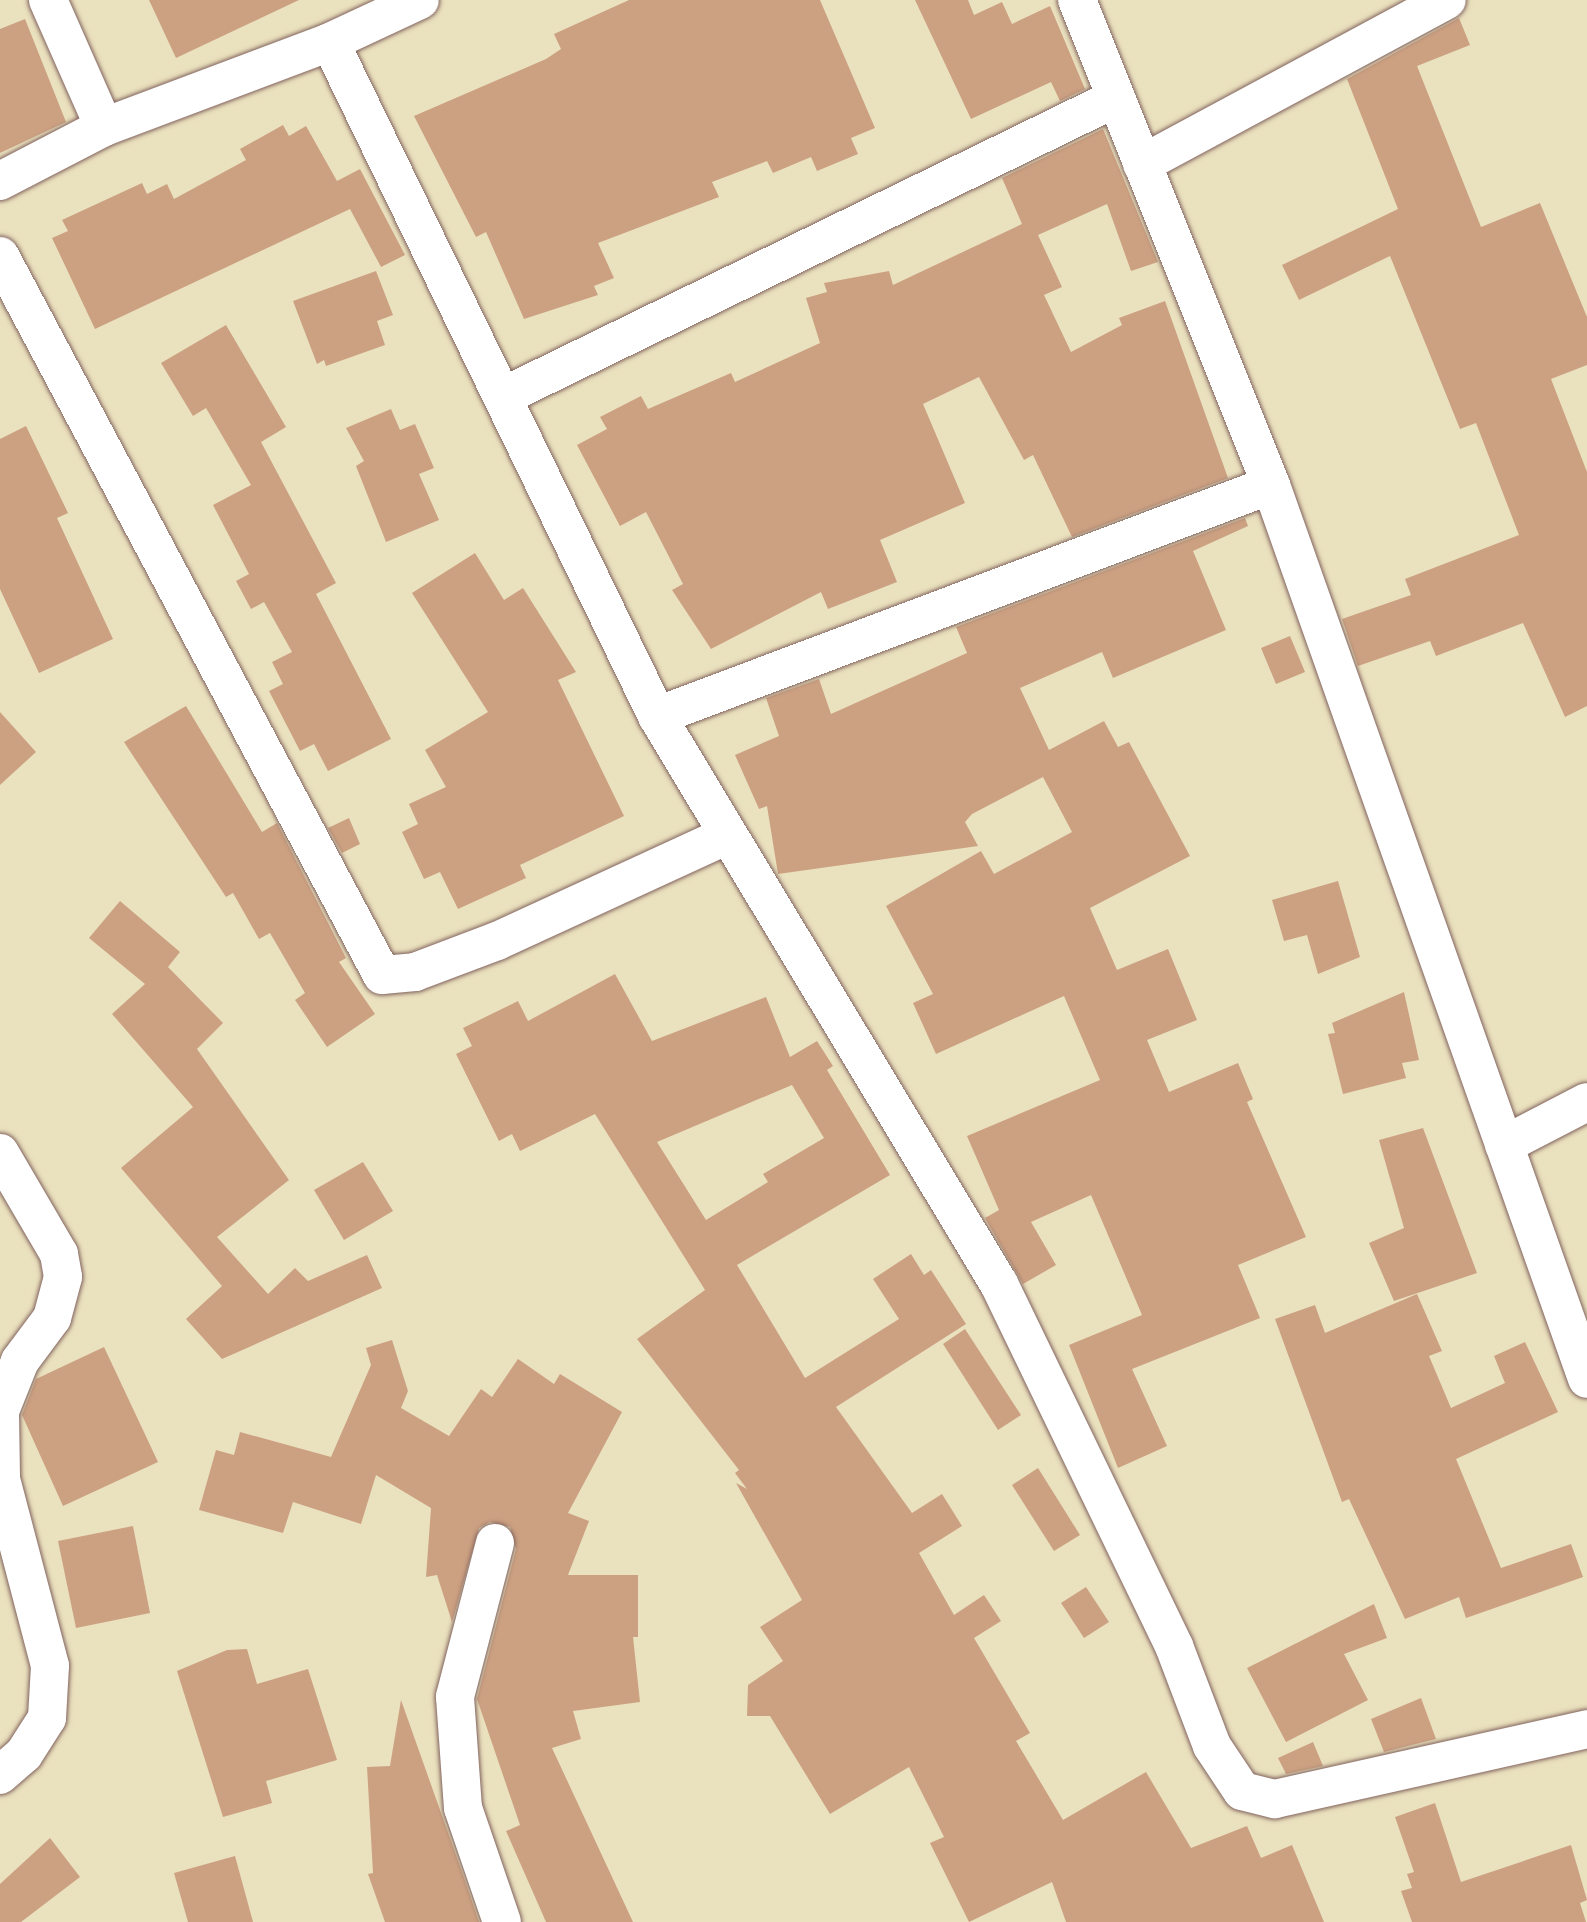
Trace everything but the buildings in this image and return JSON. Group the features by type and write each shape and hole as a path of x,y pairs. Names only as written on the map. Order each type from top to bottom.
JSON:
{"street":[{"path":"48,0 104,127"},
{"path":"0,181 104,127 330,43 420,0"},
{"path":"1077,0 1271,485 1587,1379"},
{"path":"1142,164 1447,0"},
{"path":"330,43 506,396 657,716 725,836 999,1284 1174,1646 1212,1746 1242,1791 1275,1799 1587,1729"},
{"path":"506,396 1116,98"},
{"path":"0,256 382,975 415,972 497,941 725,836"},
{"path":"657,716 1271,485"},
{"path":"1504,1145 1587,1102"},
{"path":"0,1153 59,1254 63,1277 52,1318 20,1361 0,1412 1,1479 50,1666 47,1718 24,1754 0,1775"},
{"path":"495,1543 455,1697 463,1808 502,1922"}]}
